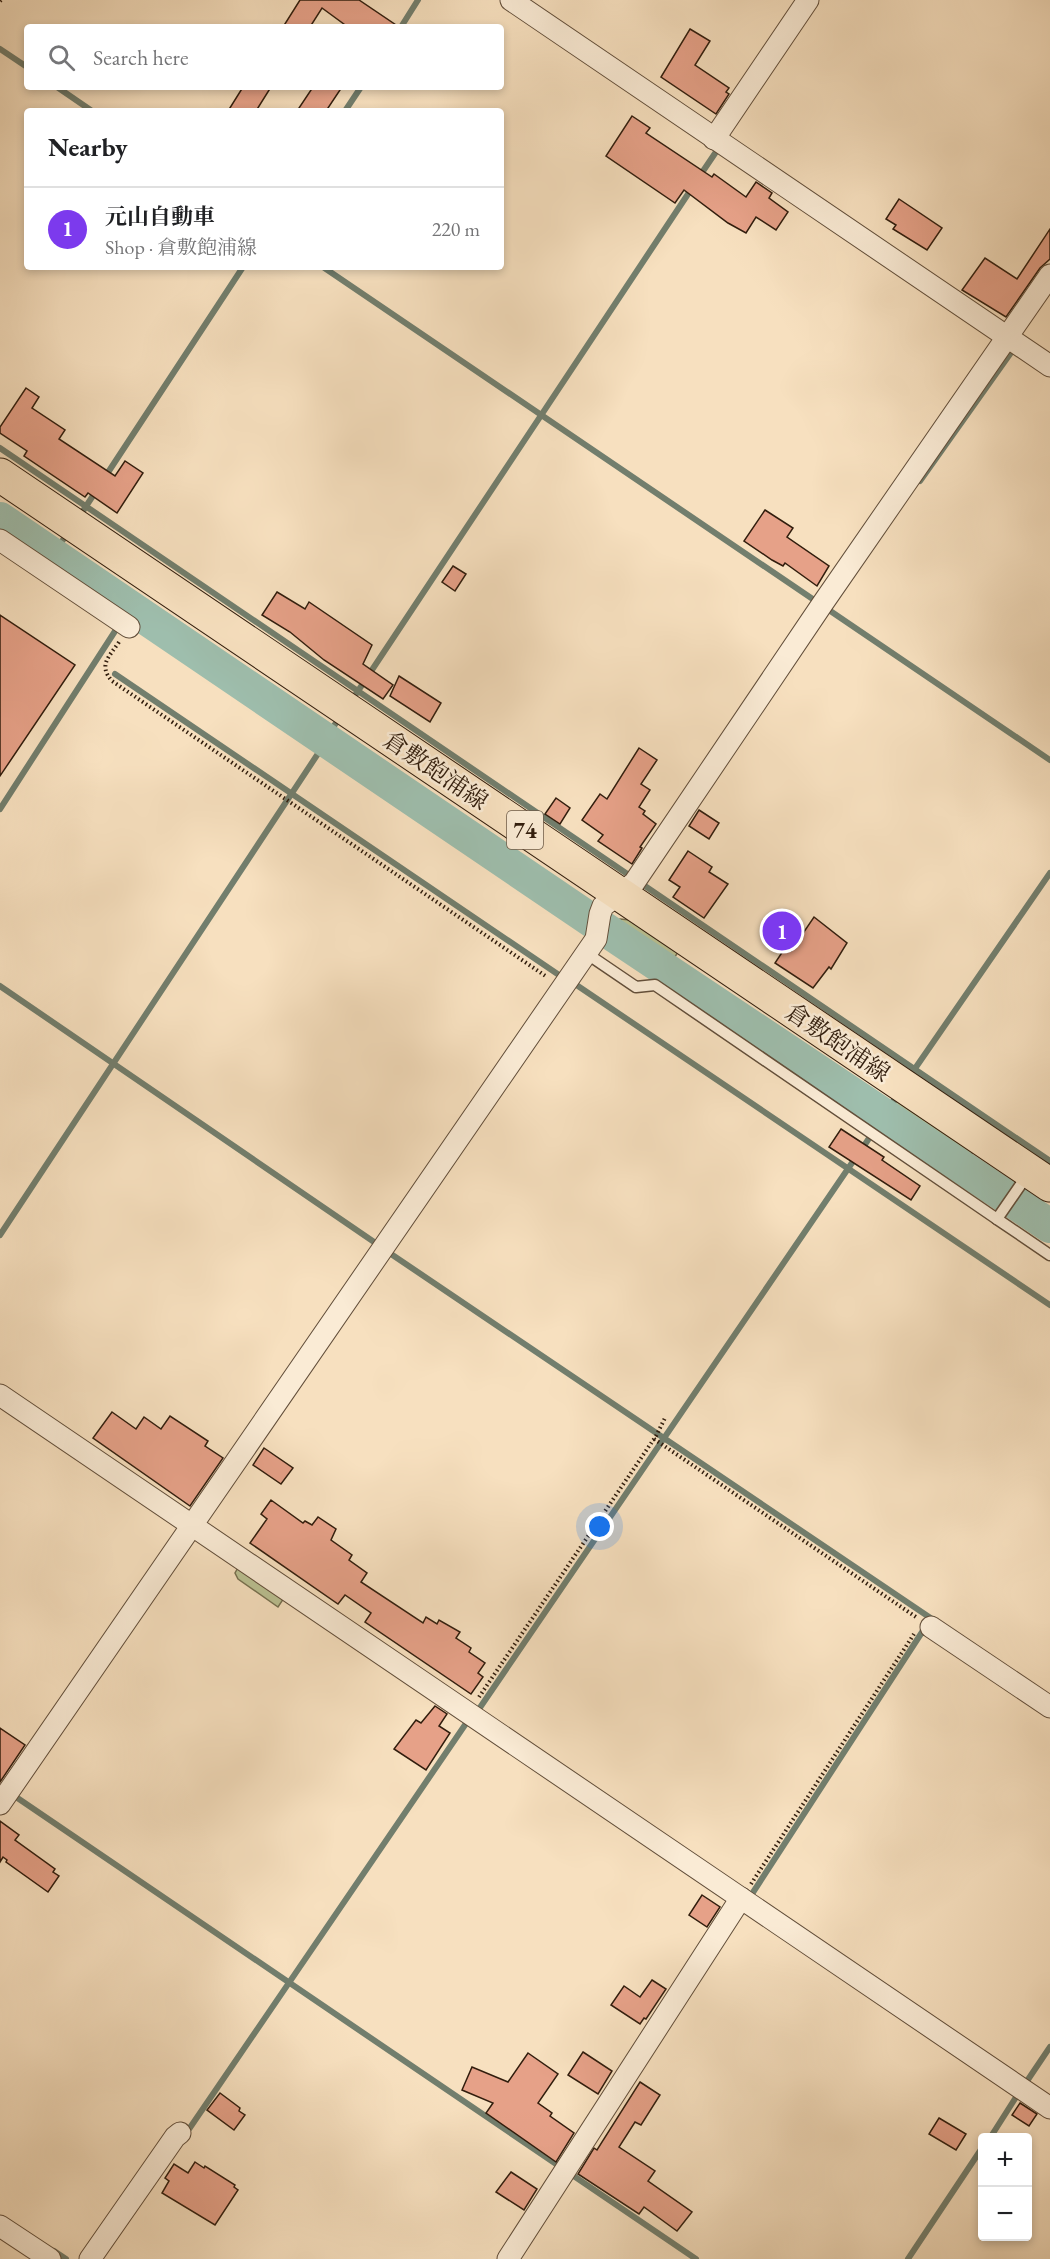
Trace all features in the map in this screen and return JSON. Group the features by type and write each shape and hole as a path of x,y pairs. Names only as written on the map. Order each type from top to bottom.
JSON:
{"main road":[{"name":"倉敷飽浦線","path":"0,475 1031,1183"}],"street":[{"path":"511,0 1013,336 1050,366"},
{"path":"719,138 808,0"},
{"path":"0,1804 586,953 618,900 821,607 1013,336 1050,276"},
{"path":"0,540 124,624"},
{"path":"0,1395 192,1526 745,1893 1050,2108"},
{"path":"923,1626 1050,1707"},
{"path":"508,2259 745,1893"},
{"path":"90,2259 175,2136 180,2133"},
{"path":"0,2226 50,2259"}],"lane":[{"path":"586,953 636,987 655,985 1050,1256"},
{"path":"997,1219 1006,1206 1031,1183"}],"path":[{"path":"124,624 104,664 105,674 112,681 562,988"},
{"path":"474,1703 657,1440 665,1418"},
{"path":"657,1440 923,1626 745,1893"}],"green space":[{"path":"630,920 680,949 671,963 618,927 615,921"},
{"path":"898,1099 971,1148 972,1154 964,1159 890,1111"},
{"path":"240,1564 286,1595 278,1607 238,1579 235,1573"}],"building":[{"path":"300,0 359,0 395,24 344,24 322,8 312,24 285,24"},
{"path":"690,29 710,41 695,65 729,88 726,92 729,94 716,114 661,77"},
{"path":"241,90 269,90 258,108 230,108"},
{"path":"311,90 340,90 328,108 299,108"},
{"path":"632,116 650,128 646,133 712,177 714,174 746,197 756,182 772,193 769,198 788,212 776,230 756,217 746,233 728,223 684,190 675,203 606,156"},
{"path":"899,199 942,228 927,250 893,229 896,225 886,219"},
{"path":"1050,229 1050,259 1040,268 1006,317 962,290 985,258 1017,279"},
{"path":"26,388 39,397 32,408 65,430 59,439 115,476 125,461 143,473 117,513 88,493 85,497 24,456 27,451 0,433 0,427"},
{"path":"765,510 793,528 787,537 829,566 817,586 785,563 783,566 744,541"},
{"path":"453,566 466,574 455,591 442,582"},
{"path":"277,592 305,609 309,602 372,645 363,664 393,685 383,699 324,660 290,632 262,615"},
{"path":"0,615 75,665 0,776"},
{"path":"399,676 441,703 430,722 390,696"},
{"path":"639,748 657,760 641,784 650,790 639,807 645,811 643,814 656,824 640,847 642,848 632,864 598,841 603,835 582,820 600,794 607,799"},
{"path":"556,798 570,808 560,824 545,814"},
{"path":"699,810 719,823 709,839 689,826"},
{"path":"688,851 712,867 709,872 728,884 704,918 673,897 680,887 669,880"},
{"path":"814,917 847,943 831,969 829,967 813,988 775,963 785,948 791,951"},
{"path":"841,1129 884,1157 882,1160 920,1186 911,1200 829,1147"},
{"path":"112,1412 136,1429 144,1417 161,1429 170,1416 208,1441 205,1446 223,1458 190,1506 93,1438"},
{"path":"264,1448 293,1468 281,1484 253,1465"},
{"path":"271,1500 303,1523 305,1521 312,1525 318,1517 336,1529 331,1540 352,1555 349,1560 367,1573 361,1582 423,1623 426,1617 437,1624 439,1620 460,1632 456,1638 471,1648 469,1652 485,1663 478,1673 483,1677 471,1694 365,1622 371,1613 345,1595 338,1604 250,1543 267,1519 261,1514"},
{"path":"435,1706 447,1714 439,1726 450,1733 426,1770 394,1749 416,1720 421,1723"},
{"path":"0,1728 25,1745 0,1782"},
{"path":"0,1821 19,1835 15,1840 55,1869 53,1872 59,1876 48,1892 6,1862 7,1860 3,1857 0,1862"},
{"path":"702,1895 720,1907 707,1927 689,1915"},
{"path":"652,1980 666,1989 646,2019 644,2018 640,2024 611,2005 624,1986 640,1997"},
{"path":"583,2052 612,2071 598,2094 568,2075"},
{"path":"528,2053 558,2074 538,2103 552,2113 550,2116 574,2133 556,2162 486,2113 493,2103 462,2090 472,2067 508,2082"},
{"path":"640,2082 660,2095 641,2125 635,2122 619,2147 655,2171 648,2181 692,2212 677,2231 644,2207 639,2214 578,2174 594,2148 597,2150"},
{"path":"220,2093 240,2108 239,2111 245,2115 234,2130 207,2110"},
{"path":"1020,2103 1037,2114 1029,2126 1012,2115"},
{"path":"939,2118 966,2134 956,2150 929,2134"},
{"path":"195,2162 235,2185 234,2187 238,2190 215,2225 162,2193 169,2181 165,2178 174,2164 188,2173"},
{"path":"511,2172 537,2189 524,2210 496,2192"}],"waterway":[{"path":"403,24 418,0"},
{"path":"0,49 24,65"},
{"path":"61,90 88,108"},
{"path":"347,108 359,90"},
{"path":"699,177 720,146"},
{"path":"356,694 692,188"},
{"path":"105,477 241,270"},
{"path":"327,270 1050,760"},
{"path":"920,481 1015,347"},
{"path":"0,448 1050,1161"},
{"path":"83,511 96,491"},
{"path":"0,519 588,918 1050,1226"},
{"path":"52,555 65,537"},
{"path":"0,809 130,608"},
{"path":"115,674 559,975"},
{"path":"325,739 338,720"},
{"path":"0,1235 327,740"},
{"path":"914,1070 1050,873"},
{"path":"575,984 1050,1305"},
{"path":"0,986 377,1244"},
{"path":"862,1149 894,1100"},
{"path":"479,1709 856,1157"},
{"path":"391,1254 935,1621"},
{"path":"750,1897 926,1626"},
{"path":"185,2135 467,1722"},
{"path":"16,1797 696,2259"},
{"path":"1025,2084 1050,2047"},
{"path":"993,2133 1018,2094"},
{"path":"908,2259 978,2154"},
{"path":"54,2251 66,2259"}],"place":[{"name":"元山自動車","path":"782,931"}]}
